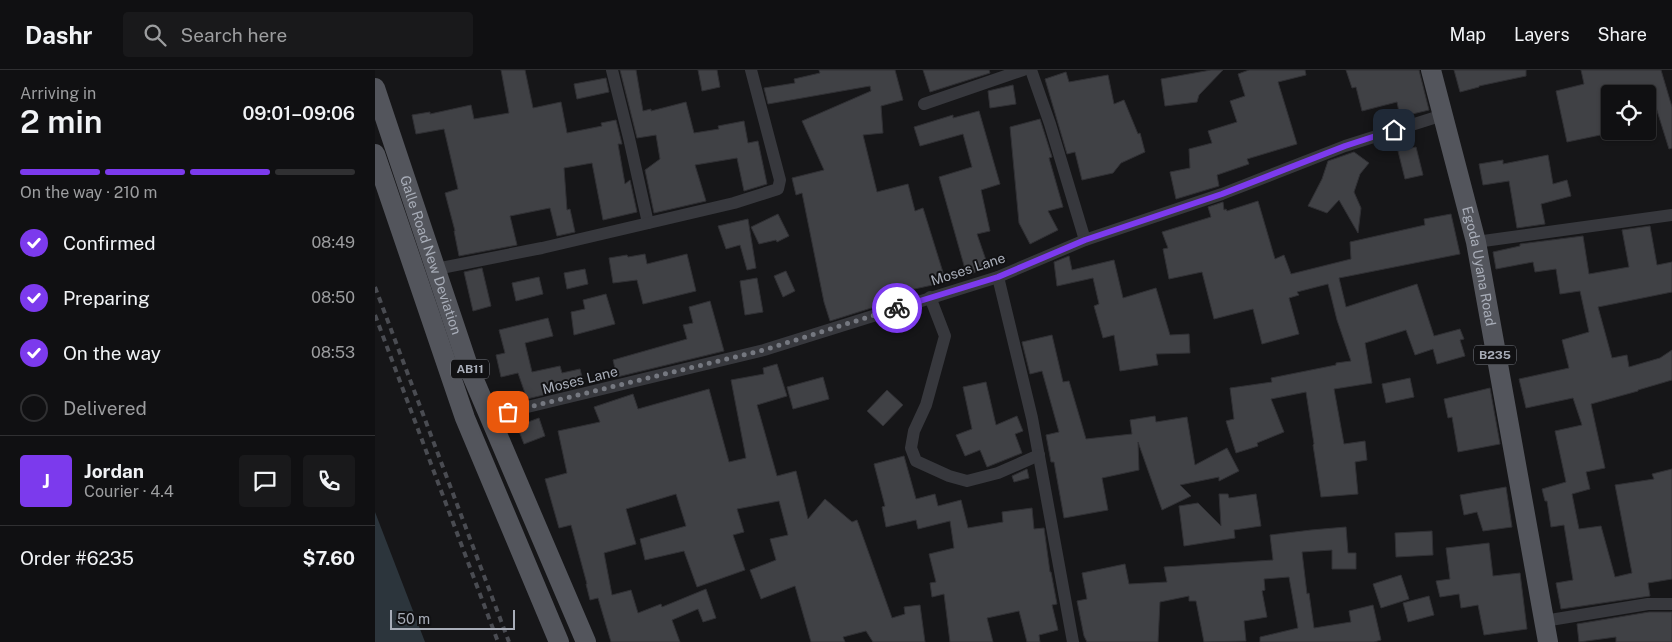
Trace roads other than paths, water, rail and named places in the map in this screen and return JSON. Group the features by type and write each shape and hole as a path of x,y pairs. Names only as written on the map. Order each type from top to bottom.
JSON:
{"main road":[{"name":"Egoda Uyana Road","path":"1431,70 1475,242 1548,642"},
{"name":"Galle Road New Deviation","path":"375,88 468,366 586,642"},
{"name":"Galle Road New Deviation","path":"375,154 465,418 559,642"}],"street":[{"path":"612,70 648,223"},
{"path":"436,269 542,248 735,203 778,189 780,180 751,70"},
{"path":"924,104 1023,70"},
{"path":"1031,70 1085,240"},
{"name":"Moses Lane","path":"491,416 764,350 998,277 1085,240 1222,194 1345,146 1443,115"},
{"path":"1475,242 1672,215"},
{"path":"998,277 1032,418 1073,642"},
{"path":"930,297 945,336 926,406 914,431 911,448 916,461 949,476 967,481 998,473 1039,454"},
{"path":"1544,621 1648,604 1672,604"}],"railway":[{"path":"375,287 509,642"},
{"path":"375,315 498,642"}]}
